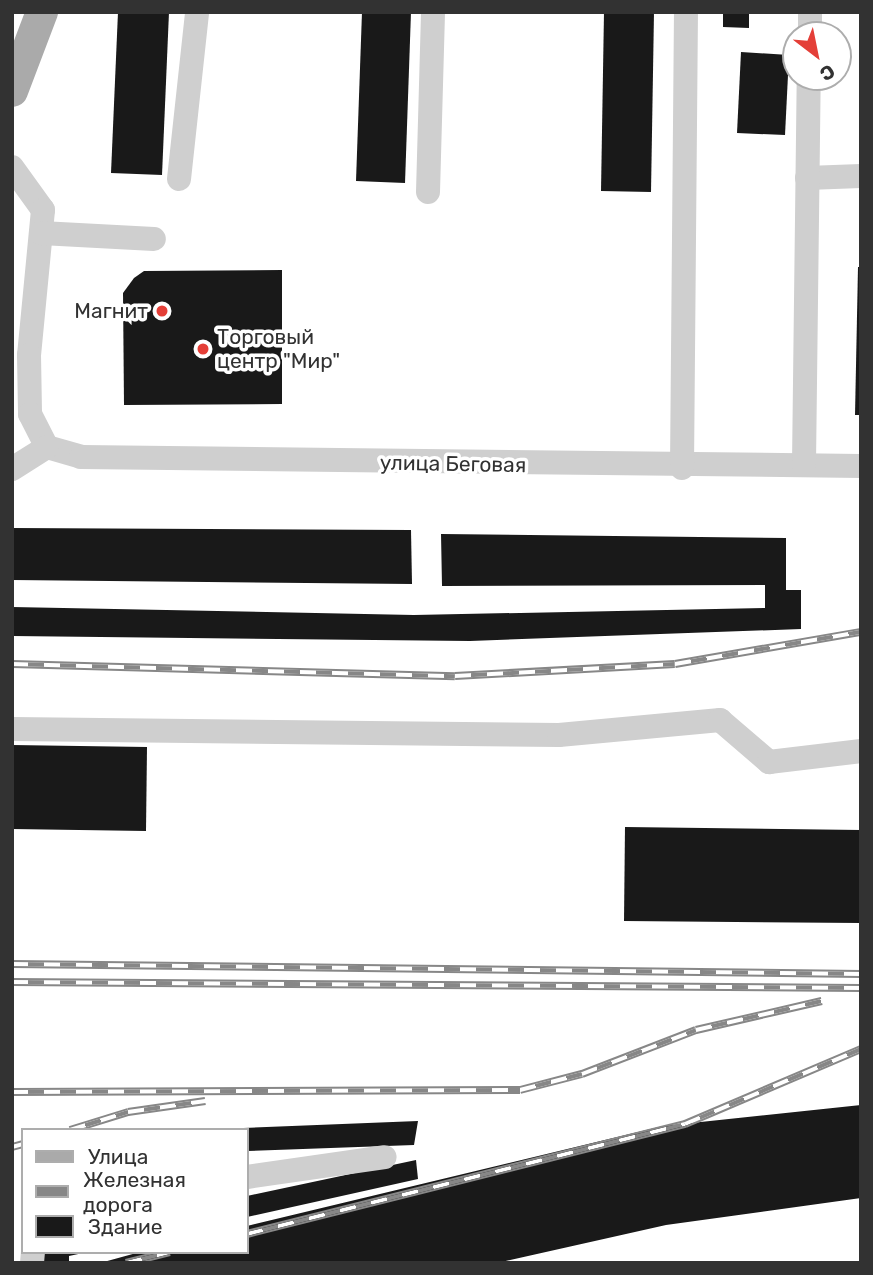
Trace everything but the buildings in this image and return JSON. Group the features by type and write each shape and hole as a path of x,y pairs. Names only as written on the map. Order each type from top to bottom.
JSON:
{"main road":[{"path":"12,91 42,12"}],"street":[{"path":"178,179 197,12"},
{"path":"428,191 433,12"},
{"path":"682,468 686,12"},
{"path":"804,464 809,91"},
{"path":"12,167 43,210 20,355 30,414 47,447 12,469"},
{"path":"807,178 861,176"},
{"path":"41,233 154,239"},
{"name":"улица Беговая","path":"47,447 81,457 682,468 804,464 861,466"},
{"path":"12,729 559,735 719,720 769,762 861,751"},
{"path":"248,1177 384,1157"}],"railway":[{"path":"12,664 455,676 675,664 861,632"},
{"path":"12,964 861,974"},
{"path":"12,982 861,988"},
{"path":"12,1092 520,1090 582,1074 696,1030 822,1001"},
{"path":"248,1234 685,1124 861,1049"},
{"path":"76,1128 128,1112 205,1101"},
{"path":"12,1147 21,1145"},
{"path":"126,1263 162,1254"}],"place":[{"name":"Магнит","path":"162,311"},
{"name":"Торговый центр \"Мир\"","path":"203,349"}]}
